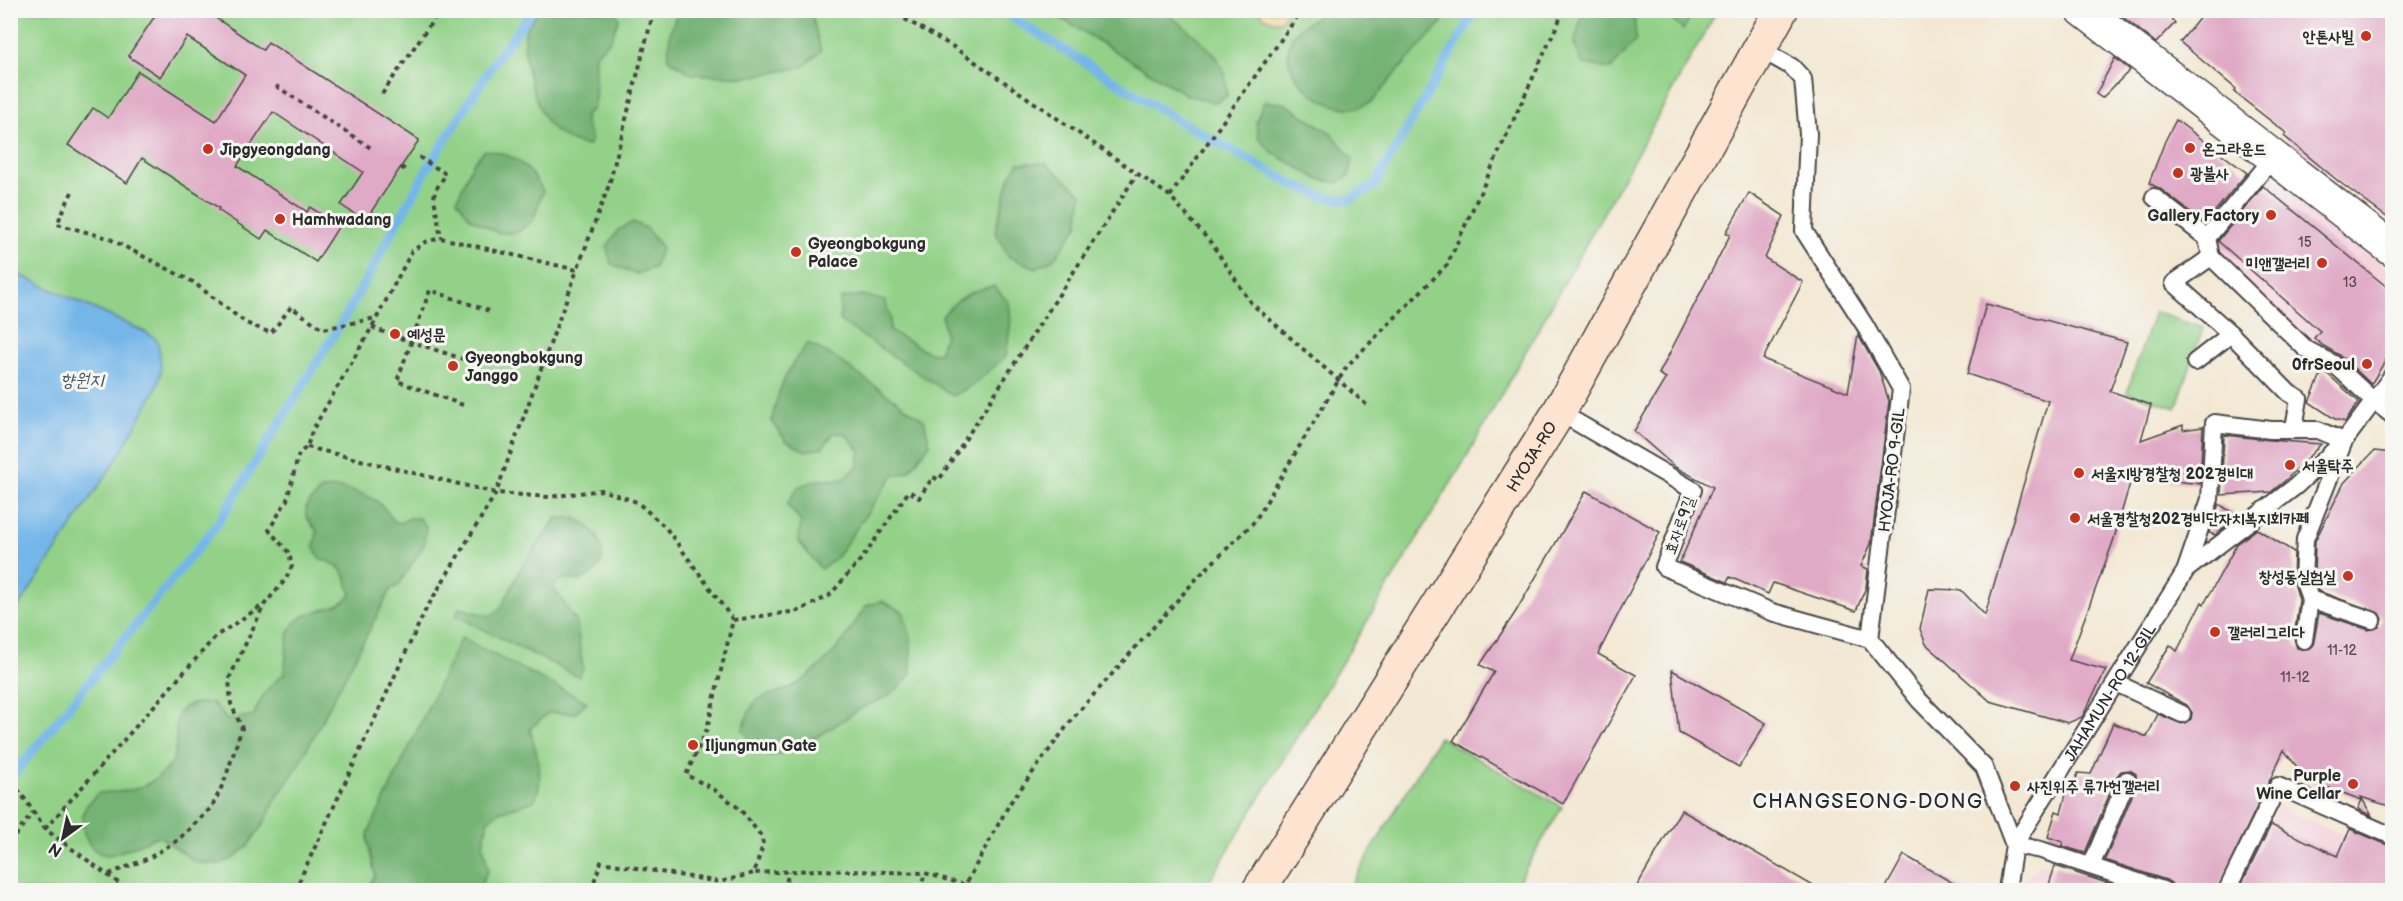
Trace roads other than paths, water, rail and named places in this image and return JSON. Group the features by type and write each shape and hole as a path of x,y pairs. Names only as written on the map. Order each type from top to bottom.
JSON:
{"street":[{"name":"HYOJA-RO","path":"1259,891 1559,412 1781,10"},
{"path":"2083,10 2392,249"}],"lane":[{"name":"HYOJA-RO 9-GIL","path":"1760,49 1792,67 1803,80 1808,134 1804,231 1864,324 1901,388 1870,639"},
{"path":"2208,238 2273,158"},
{"path":"2154,197 2208,238 2211,257 2306,349 2334,364 2392,415"},
{"path":"2211,257 2174,283 2231,334 2289,393 2299,399 2294,428"},
{"path":"2195,362 2231,334"},
{"name":"JAHAMUN-RO 12-GIL","path":"2186,570 2296,486 2344,441 2392,376"},
{"name":"효자로9길","path":"1559,412 1693,490 1664,567 1772,612 1870,639"},
{"name":"JAHAMUN-RO 12-GIL","path":"2014,845 2186,570 2210,499 2214,423 2271,429 2318,430 2344,441"},
{"name":"JAHAMUN-RO 12-GIL","path":"2304,640 2310,599 2303,579 2305,539 2344,441"},
{"path":"2310,599 2372,620"},
{"path":"1870,639 1919,700 1984,766 2014,845 2007,891"},
{"path":"2116,683 2182,714"},
{"path":"2091,866 2127,780"},
{"path":"2228,891 2278,786 2392,836"},
{"path":"2014,845 2042,850 2091,866 2121,884 2163,891"}],"water":[{"name":"향원지","path":"11,271 145,332 157,340 161,366 160,378 155,391 118,457 11,618"}],"waterway":[{"path":"10,779 216,526 348,312 426,171 494,62 533,10"},
{"path":"1000,10 1179,121 1294,185 1324,197 1349,200 1374,186 1476,10"}],"place":[{"name":"안톤사빌","path":"2366,36"},
{"name":"온그라운드","path":"2190,148"},
{"name":"Jipgyeongdang","path":"208,149"},
{"name":"광불사","path":"2178,173"},
{"name":"Gallery Factory","path":"2271,215"},
{"name":"Hamhwadang","path":"280,219"},
{"name":"Gyeongbokgung Palace","path":"796,252"},
{"name":"미앤갤러리","path":"2322,263"},
{"name":"예성문","path":"395,334"},
{"name":"0frSeoul","path":"2367,364"},
{"name":"Gyeongbokgung Janggo","path":"453,366"},
{"name":"서울탁주","path":"2290,465"},
{"name":"서울지방경찰청 202경비대","path":"2079,473"},
{"name":"서울경찰청202경비단자치복지회카페","path":"2075,518"},
{"name":"창성동실험실","path":"2348,576"},
{"name":"갤러리그리다","path":"2215,632"},
{"name":"Iljungmun Gate","path":"693,745"},
{"name":"Purple Wine Cellar","path":"2353,784"},
{"name":"사진위주 류가헌갤러리","path":"2015,786"}],"district":[{"name":"CHANGSEONG-DONG","path":"1868,801"}]}
